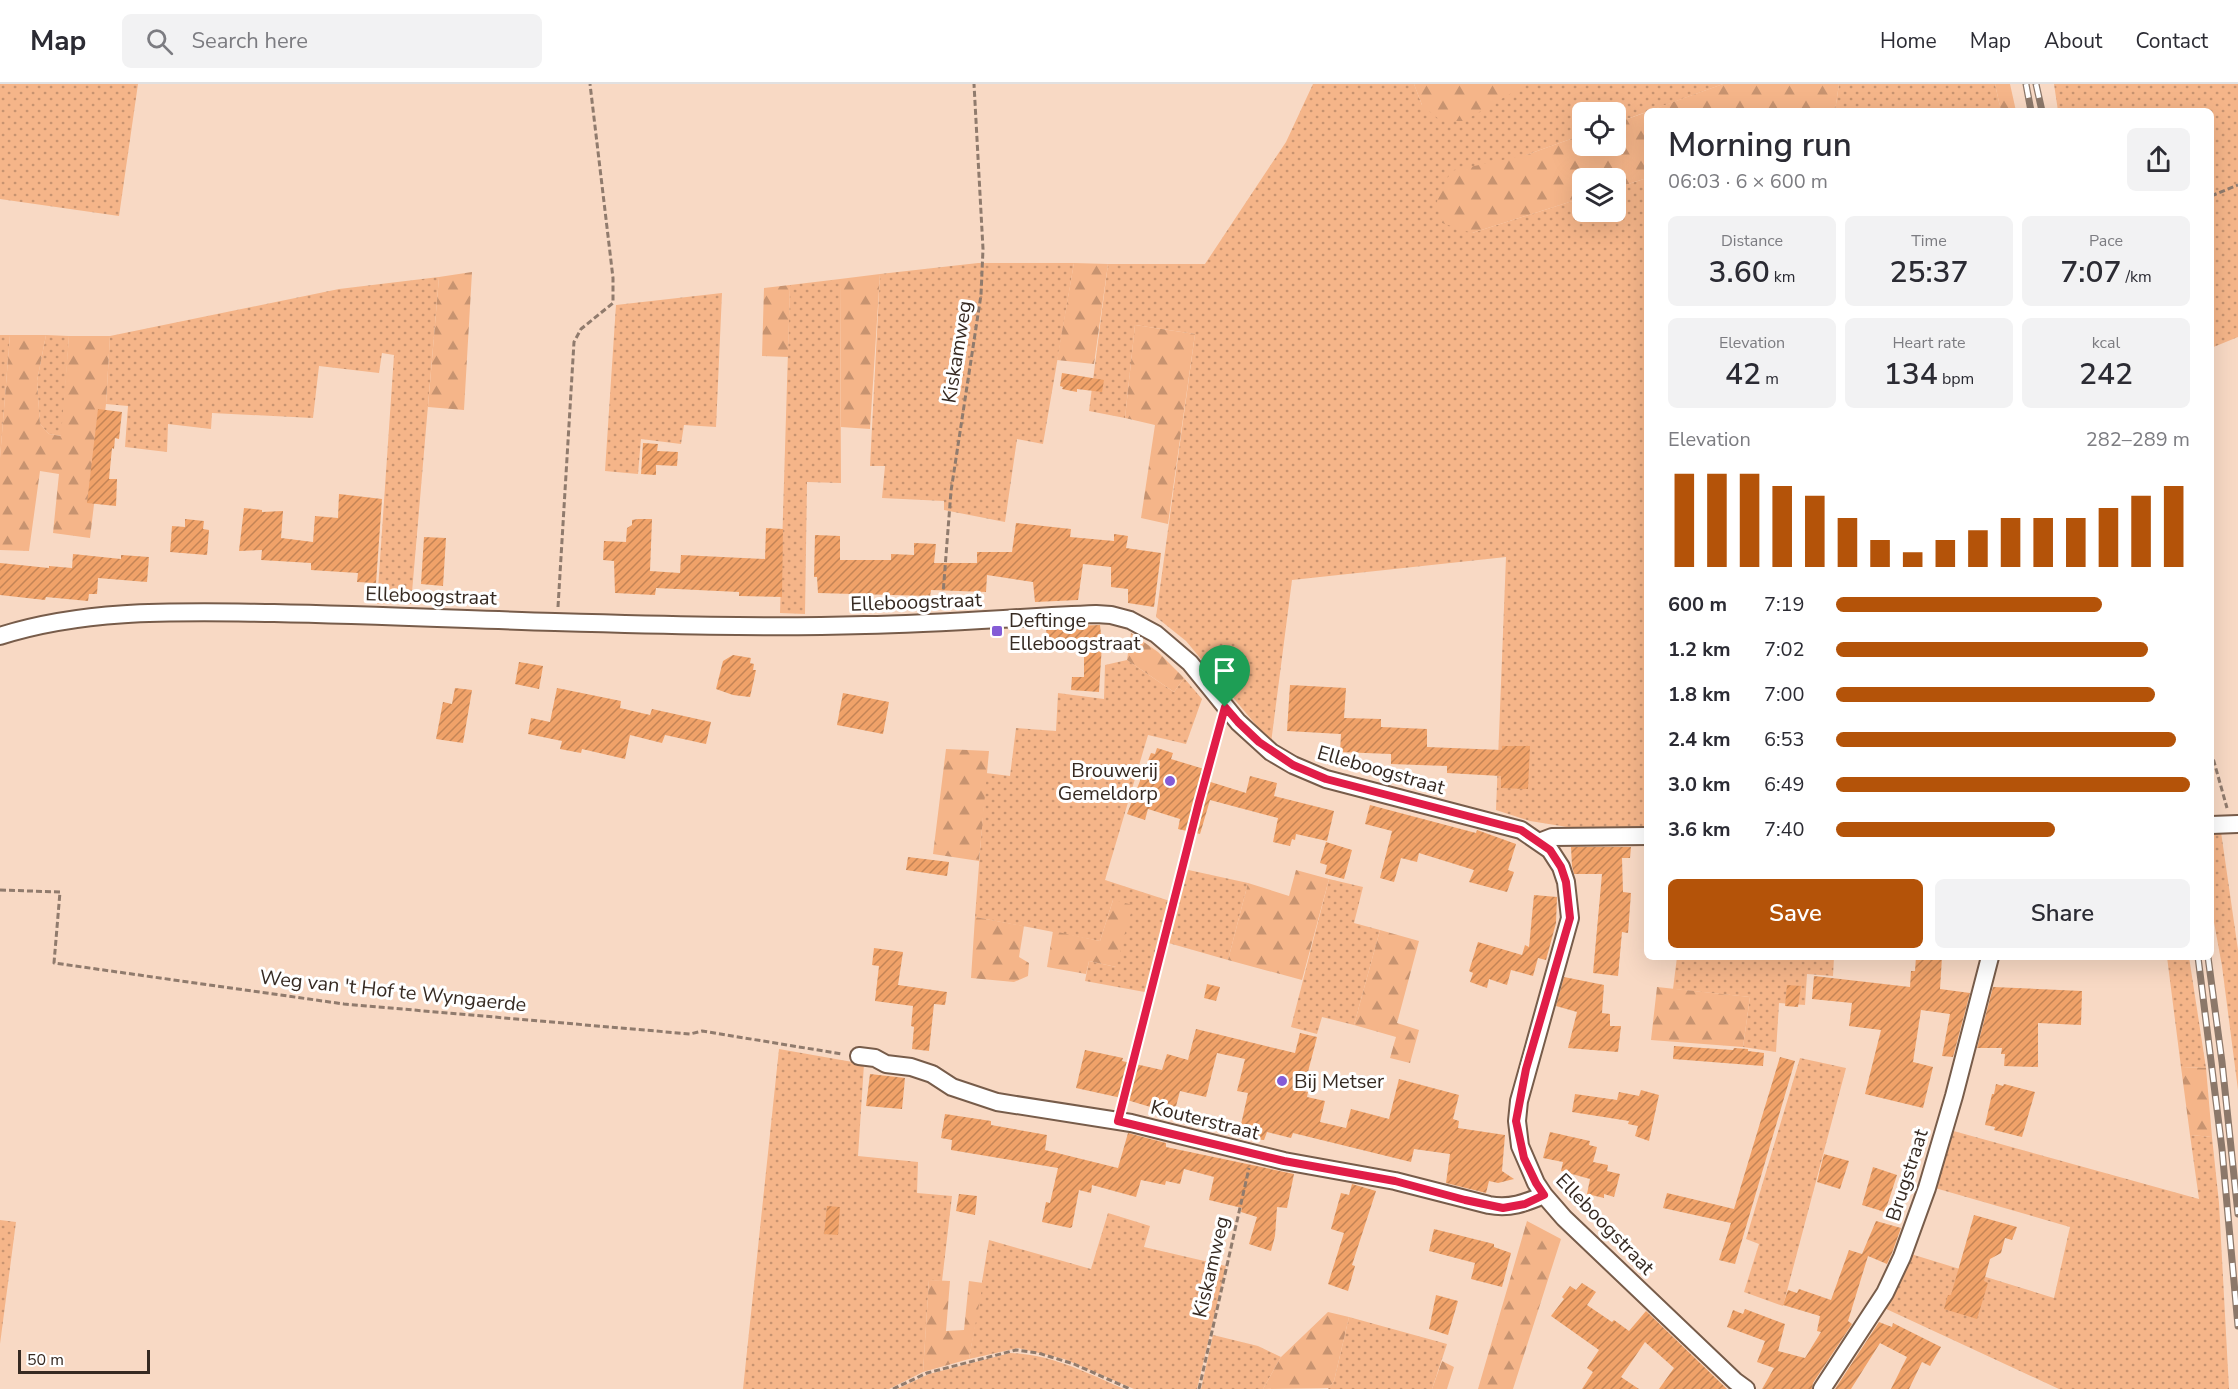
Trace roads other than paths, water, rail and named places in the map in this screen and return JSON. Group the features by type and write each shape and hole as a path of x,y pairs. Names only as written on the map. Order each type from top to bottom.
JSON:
{"street":[{"name":"Elleboogstraat","path":"0,636 48,624 136,613 208,612 558,622 816,626 941,623 1096,614 1130,620 1156,634 1180,652 1238,722 1271,752 1326,779 1521,830 1550,850 1561,867 1566,882 1570,918 1526,1069 1516,1121 1524,1158 1544,1195 1570,1224 1746,1389"},
{"path":"1539,842 1552,837 1644,836"},
{"name":"Brugstraat","path":"1822,1389 1885,1293 1902,1257 1927,1188 1954,1096 1989,960"},
{"name":"Kouterstraat","path":"859,1056 875,1058 886,1064 911,1067 932,1074 952,1087 997,1102 1118,1121 1284,1161 1395,1181 1503,1208 1525,1204 1544,1195"}],"railway":[{"path":"2026,84 2030,108"},
{"path":"2036,84 2041,108"},
{"path":"2198,960 2222,1149 2238,1326"},
{"path":"2208,960 2238,1214"}],"place":[{"name":"Deftinge Elleboogstraat","path":"997,631"},
{"name":"Brouwerij Gemeldorp","path":"1170,781"},
{"name":"Bij Metser","path":"1282,1081"}]}
